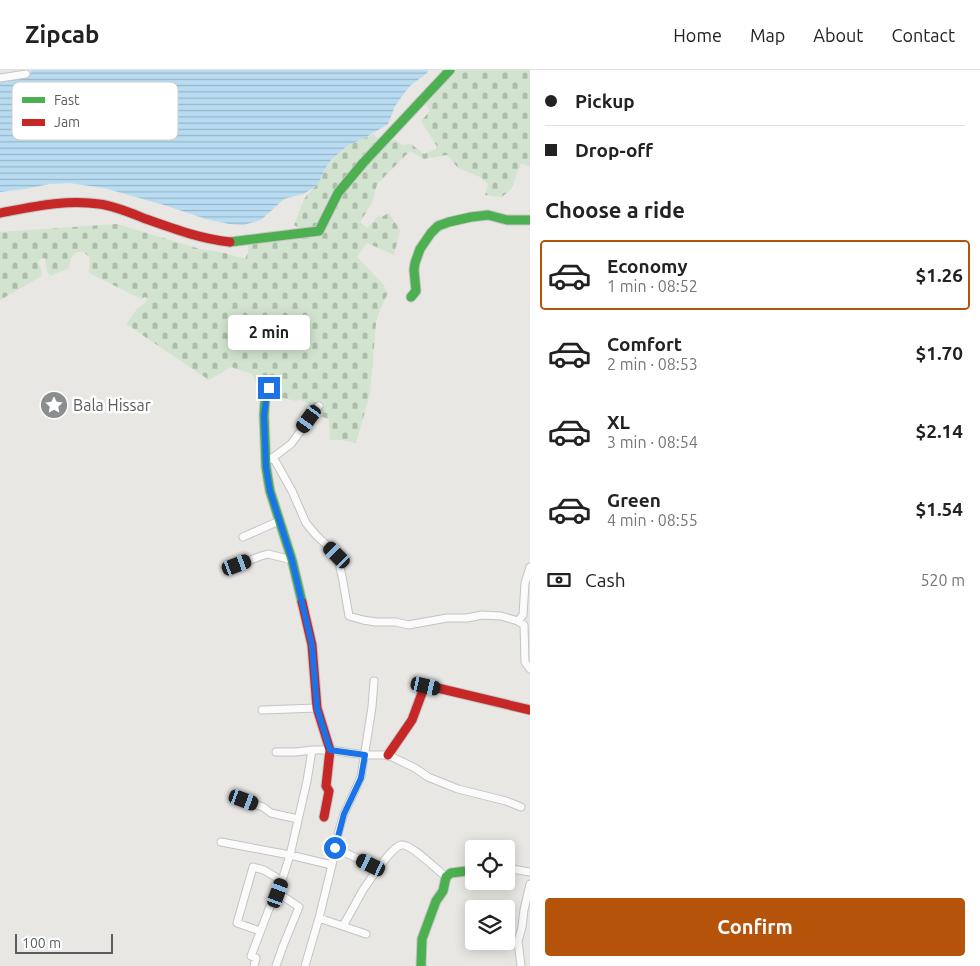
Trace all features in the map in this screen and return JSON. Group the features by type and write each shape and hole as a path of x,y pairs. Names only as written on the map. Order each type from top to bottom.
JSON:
{"street":[{"path":"0,213 63,203 83,202 127,212 205,238 226,242 318,231 338,194 351,178 390,133 450,70"},
{"path":"0,78 26,74"},
{"path":"411,297 416,291 414,270 420,249 438,226 456,220 488,215 507,220 530,220"},
{"path":"272,379 264,415 266,464 270,491 292,560 312,645 317,708 330,750 326,786 329,792 324,818"},
{"path":"266,464 291,444 318,406"},
{"path":"274,457 306,523 337,555 350,616 362,620 396,622 408,625 447,618 467,618 482,615 501,616 524,625"},
{"path":"243,537 279,521"},
{"path":"237,565 268,554 292,560"},
{"path":"530,567 525,582 523,615 524,662 530,669"},
{"path":"305,966 319,918 344,814 361,778 374,681"},
{"path":"388,755 412,720 426,686 530,710"},
{"path":"262,710 317,708"},
{"path":"254,966 256,958 251,956 260,931 278,893 290,855 312,750"},
{"path":"276,752 330,750 365,755 388,755 414,768 428,778 458,789 506,801 521,807"},
{"path":"244,800 262,806 271,813 298,819"},
{"path":"221,842 332,865"},
{"path":"342,926 378,868 401,845 407,846 424,856 446,877"},
{"path":"335,848 378,868"},
{"path":"260,931 237,923 253,867 264,870 282,881"},
{"path":"515,870 530,872"},
{"path":"421,966 422,939 436,901 443,892 446,877 451,873 465,871"},
{"path":"520,966 518,941 530,884"},
{"path":"276,966 300,907 278,893"},
{"path":"319,918 366,934"}],"green space":[{"path":"456,70 530,70 530,167 521,163 511,189 502,197 485,195 488,184 480,177 458,168 447,155 424,159 410,151 377,184 372,203 360,222 367,228 379,215 381,217 389,213 400,230 394,255 367,243 357,257 383,284 388,293 376,323 370,394 356,443 330,440 329,419 319,416 314,406 298,399 296,401 273,398 260,391 252,374 231,367 209,380 126,324 136,310 148,299 145,297 141,299 89,273 90,258 84,252 77,252 71,258 69,268 50,276 47,271 45,258 40,259 38,264 41,268 42,276 0,300 0,232 117,224 200,249 225,253 245,259 248,253 248,244 310,237 311,229 299,228 294,225 304,199 319,182 331,161 348,145 373,134 384,144 395,140 403,145 411,144 424,154 438,148 421,121 430,111 426,105"}],"water":[{"path":"31,70 428,70 405,92 395,106 388,124 363,139 348,145 331,160 319,182 312,189 303,194 284,199 262,219 243,225 206,219 104,188 69,183 0,192 0,80 27,76 31,73"}],"traffic: fast":[{"path":"230,242 319,231 338,193 363,163 450,70"},
{"path":"411,297 416,291 414,270 420,249 438,226 471,217 488,215 507,220 530,220"},
{"path":"272,379 265,401 264,415 266,467 270,491 292,560 302,602"},
{"path":"421,966 422,939 436,901 443,891 446,877 451,873 465,871"}],"traffic: jam":[{"path":"0,213 62,203 99,204 117,208 188,233 230,242"},
{"path":"302,602 312,645 317,708 330,750 326,786 329,791 324,817"},
{"path":"388,755 412,720 425,685 530,710"}],"place":[{"name":"Bala Hissar","path":"54,405"}],"route":[{"path":"269,388 264,415 266,467 270,491 292,560 312,645 317,708 330,750 365,755 361,778 344,814 335,848"}]}
